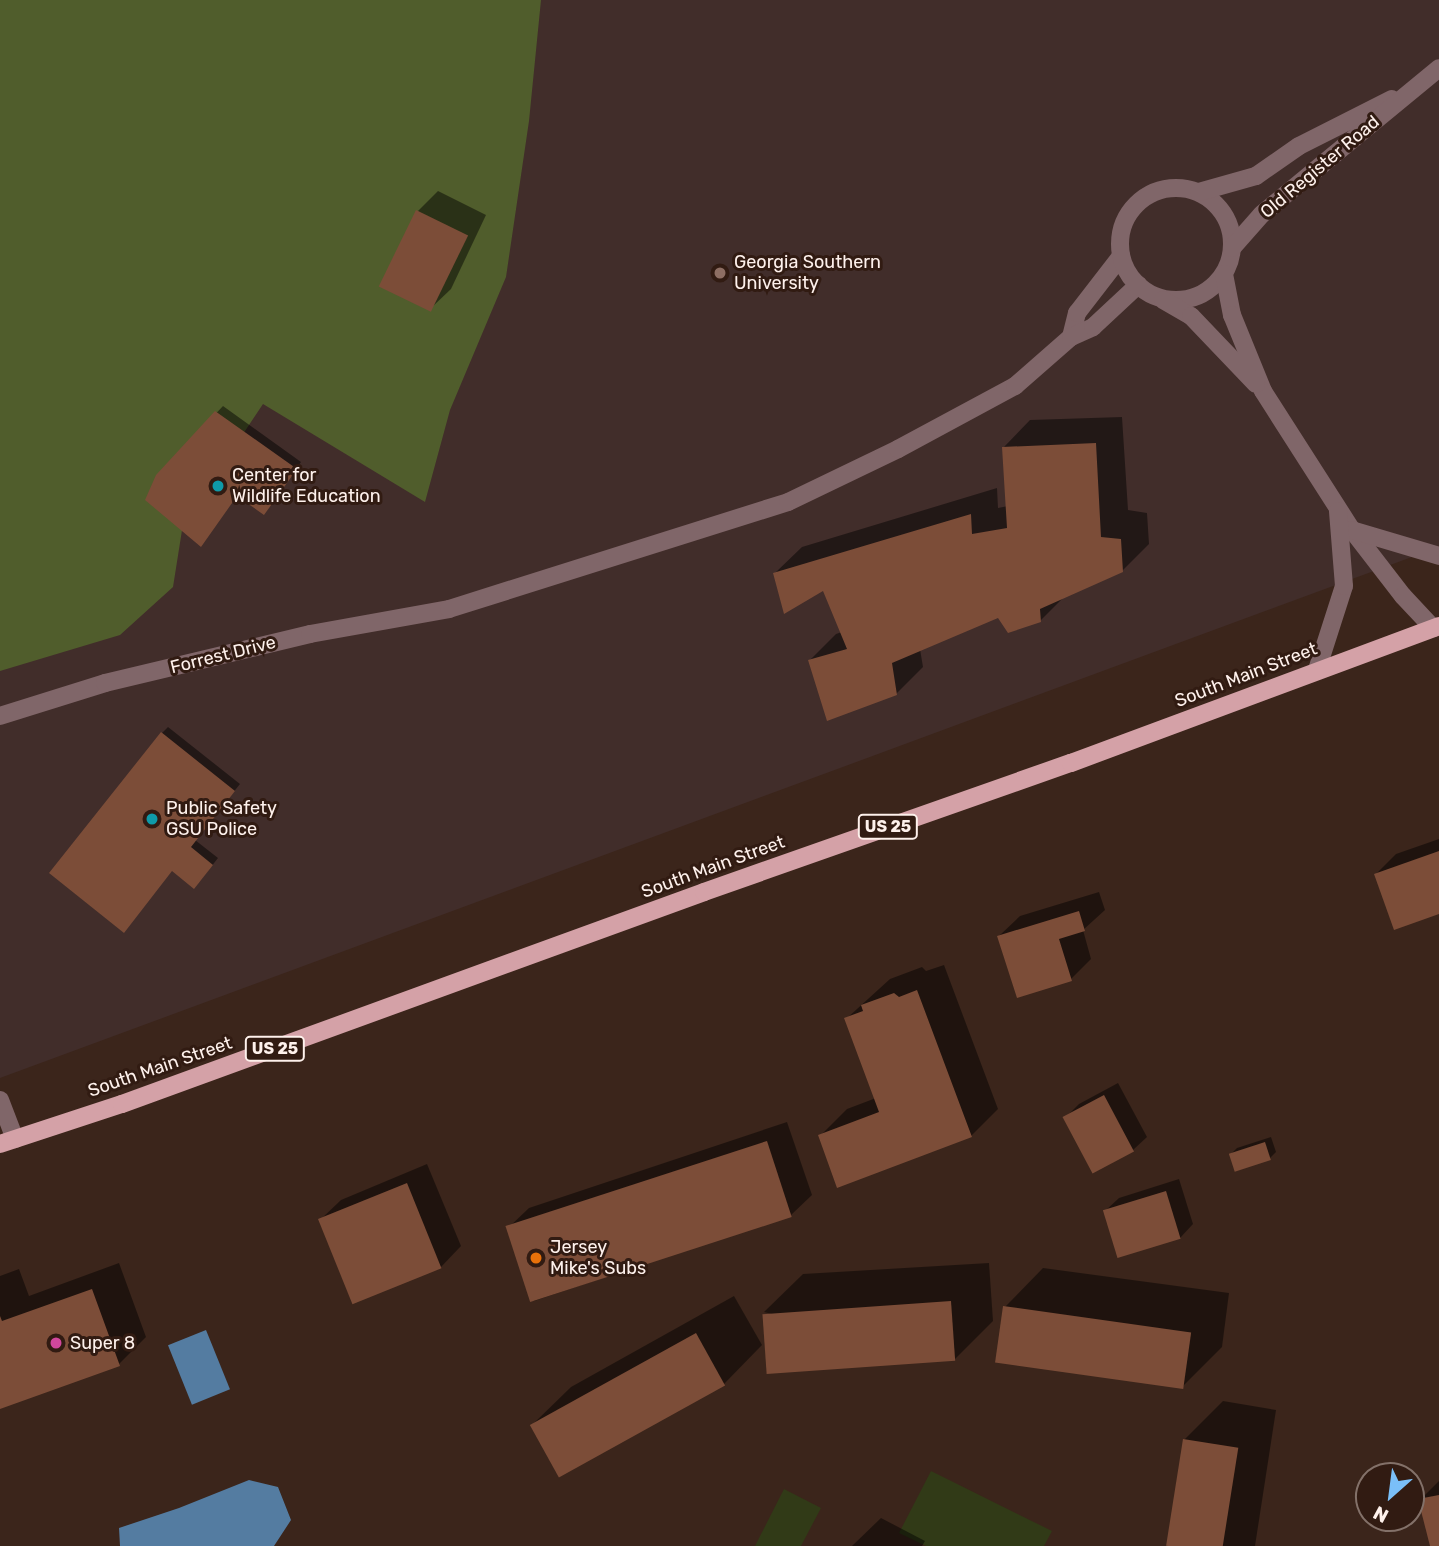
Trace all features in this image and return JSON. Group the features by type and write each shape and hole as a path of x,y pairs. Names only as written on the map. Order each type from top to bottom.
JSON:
{"main road":[{"name":"South Main Street","path":"7,1142 122,1104 718,887 1071,763 1317,670 1437,631"}],"street":[{"name":"Old Register Road","path":"1224,274 1233,248 1262,214 1410,89 1439,68"},
{"name":"Old Register Road","path":"1121,256 1123,225 1141,200 1169,188 1199,192 1256,176 1299,146 1410,89"},
{"path":"1199,192 1214,202 1226,216 1233,248"},
{"path":"1121,256 1126,271 1138,285 1191,316 1263,391"},
{"path":"1071,337 1077,313 1121,256"},
{"path":"1158,297 1177,300 1195,297 1211,289 1224,274"},
{"path":"1224,274 1232,315 1263,391 1352,530 1403,596 1437,631"},
{"name":"Forrest Drive","path":"0,716 105,683 273,643 449,609 789,502 898,450 1015,386 1071,337 1093,327 1138,285"},
{"path":"1317,670 1344,586 1338,508"},
{"path":"1352,530 1439,556"},
{"path":"0,1100 7,1118 7,1142"}],"shaded area":[{"name":"Georgia Southern University","path":"0,0 1439,0 1439,547 0,1078"}],"green space":[{"path":"0,0 541,0 529,121 506,277 450,410 425,502 263,404 183,524 173,587 120,635 0,671"},
{"path":"931,1471 1052,1531 1044,1546 926,1546 899,1533"},
{"path":"784,1489 821,1508 801,1546 755,1546"}],"water":[{"path":"206,1330 230,1389 192,1405 168,1345"},
{"path":"249,1480 278,1487 291,1520 274,1546 120,1546 119,1528"}],"building":[{"path":"416,210 468,235 431,312 379,286"},
{"name":"Center for Wildlife Education","path":"215,411 297,469 264,515 237,496 201,547 145,500 156,475"},
{"path":"1096,443 1101,537 1121,539 1123,572 1040,609 1041,622 1008,633 998,618 892,663 897,695 827,721 808,660 847,649 823,591 784,614 773,573 971,514 972,534 1007,528 1002,447"},
{"name":"Public Safety GSU Police","path":"161,732 235,791 191,847 213,865 194,889 172,871 124,933 49,873"},
{"path":"1439,851 1439,914 1394,930 1374,874"},
{"path":"1079,911 1085,931 1059,939 1072,981 1017,998 997,936"},
{"path":"917,990 972,1137 837,1188 818,1135 879,1112 844,1018 863,1011 861,1005 894,993 899,997"},
{"path":"1104,1095 1134,1152 1093,1174 1063,1117"},
{"path":"767,1141 792,1217 530,1302 505,1226"},
{"path":"1265,1142 1271,1160 1235,1172 1229,1154"},
{"path":"407,1183 441,1268 352,1304 318,1219"},
{"path":"1166,1191 1181,1239 1118,1258 1103,1210"},
{"name":"Super 8","path":"92,1289 120,1366 0,1409 0,1316 2,1321"},
{"path":"951,1301 955,1361 767,1374 762,1314"},
{"path":"1003,1306 1191,1332 1183,1389 995,1362"},
{"path":"696,1333 725,1385 559,1478 530,1425"},
{"path":"1183,1439 1238,1448 1223,1546 1166,1546"},
{"path":"1439,1495 1439,1546 1430,1546 1425,1526 1425,1498"}],"place":[{"name":"Georgia Southern University","path":"720,273"},
{"name":"Center for Wildlife Education","path":"218,486"},
{"name":"Public Safety GSU Police","path":"152,819"},
{"name":"Jersey Mike's Subs","path":"536,1258"},
{"name":"Super 8","path":"56,1343"}]}
